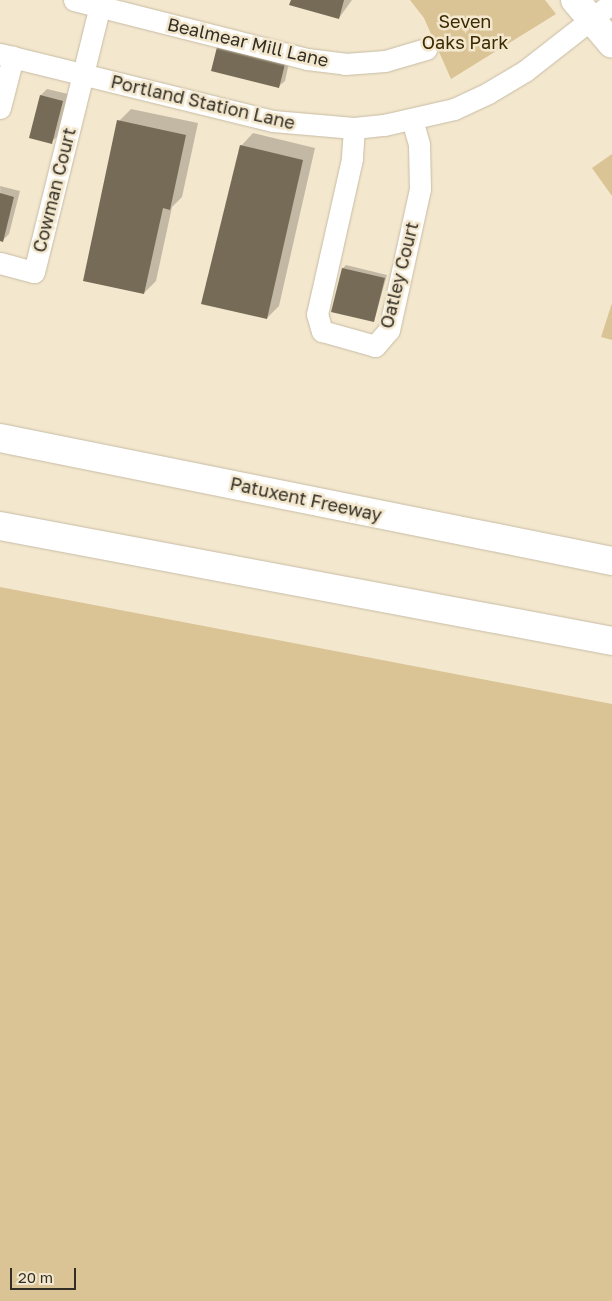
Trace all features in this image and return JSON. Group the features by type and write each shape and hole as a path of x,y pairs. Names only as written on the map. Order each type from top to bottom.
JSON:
{"main road":[{"path":"583,10 612,44"},
{"path":"0,428 98,456"},
{"name":"Patuxent Freeway","path":"0,438 98,456 612,561"},
{"path":"0,526 612,641"}],"street":[{"name":"Bealmear Mill Lane","path":"74,0 307,59 345,64 385,61 426,49"},
{"name":"Portland Station Lane","path":"7,55 273,121 354,128 454,110 525,71 583,10 612,2"},
{"path":"83,75 100,6"},
{"path":"0,108 7,55"},
{"name":"Cowman Court","path":"0,263 34,272 83,75"},
{"name":"Oatley Court","path":"354,128 352,159 317,314 322,331 374,346 389,330 420,189 419,144 412,119"}],"green space":[{"name":"Seven Oaks Park","path":"410,0 545,0 556,14 451,79 424,18"},
{"path":"612,154 612,196 592,168"},
{"path":"612,303 612,340 601,337"},
{"path":"0,587 612,704 612,1301 0,1301"}],"building":[{"path":"291,0 344,0 339,19 289,5"},
{"path":"217,47 285,64 279,88 211,71"},
{"path":"40,95 63,101 52,144 29,138"},
{"path":"117,120 186,135 170,210 163,208 144,294 83,281"},
{"path":"240,145 303,160 267,319 201,304"},
{"path":"0,193 14,197 3,242 0,241"},
{"path":"342,268 385,278 374,322 331,312"}]}
